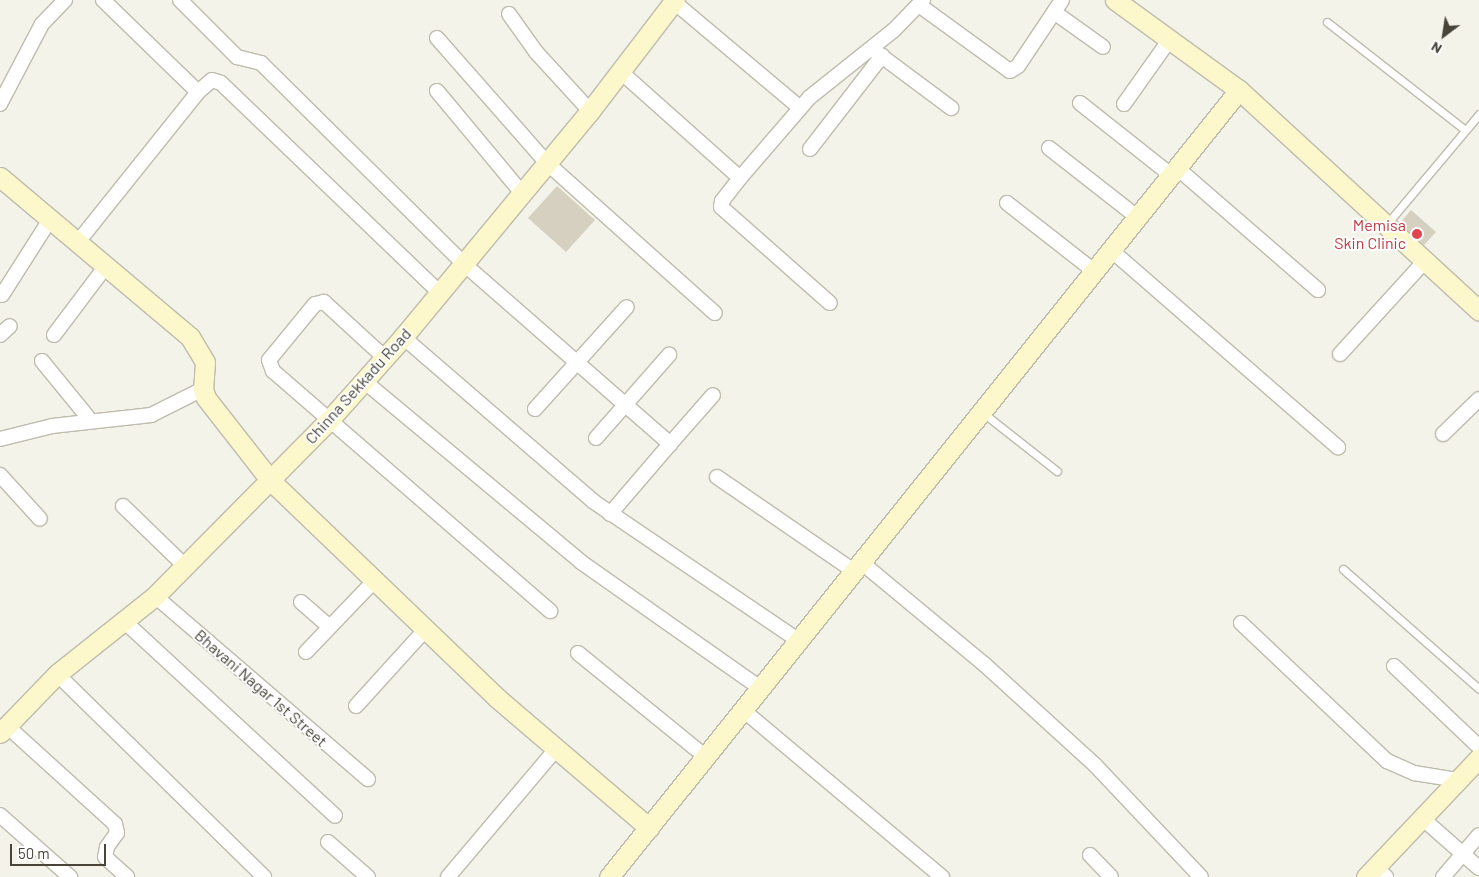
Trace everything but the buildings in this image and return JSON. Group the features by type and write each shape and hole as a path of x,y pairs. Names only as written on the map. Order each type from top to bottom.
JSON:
{"street":[{"path":"0,104 42,24 65,0"},
{"path":"104,0 198,92"},
{"path":"180,0 237,58 261,63 464,264 670,444"},
{"path":"1115,0 1239,90 1479,311"},
{"path":"674,1 799,107"},
{"name":"Chinna Sekkadu Road","path":"3,730 57,674 155,596 330,419 403,337 590,111 674,1"},
{"path":"830,303 721,207 722,201 799,107 871,48 921,2 1010,71 1018,66 1058,6 1103,47"},
{"path":"509,14 536,52 590,111"},
{"path":"436,38 547,163 716,313"},
{"path":"1124,104 1170,39"},
{"path":"871,48 951,108"},
{"path":"810,149 882,56"},
{"path":"621,72 740,178"},
{"path":"78,242 198,92 212,80 221,83 440,293"},
{"path":"609,877 1239,90"},
{"path":"437,91 522,192"},
{"path":"1080,103 1173,171 1318,290"},
{"path":"1049,148 1137,217"},
{"path":"0,176 190,337 205,362 203,389 206,398 270,480 424,630 556,749 649,828"},
{"path":"1007,203 1094,271"},
{"path":"2,295 51,218"},
{"path":"1111,250 1338,446"},
{"path":"1340,354 1425,261"},
{"path":"54,334 106,266"},
{"path":"385,358 328,304 316,304 269,360 273,371 550,611"},
{"path":"535,410 627,307"},
{"path":"403,337 610,514 798,640"},
{"path":"596,438 668,355"},
{"path":"42,361 91,421"},
{"path":"364,381 552,540 760,688"},
{"path":"0,439 52,426 151,415 203,389"},
{"path":"610,514 713,395"},
{"path":"1443,434 1478,402"},
{"path":"0,475 40,519"},
{"path":"717,477 858,567 984,664 1095,764 1201,877"},
{"path":"124,506 185,566"},
{"path":"306,652 374,581"},
{"name":"Bhavani Nagar 1st Street","path":"155,596 368,780"},
{"path":"301,602 330,627"},
{"path":"124,621 335,816"},
{"path":"1241,623 1387,761 1414,773 1458,780"},
{"path":"356,706 424,630"},
{"path":"578,653 706,757"},
{"path":"1394,666 1479,747"},
{"path":"57,674 264,877"},
{"path":"743,710 942,877"},
{"path":"3,730 115,824 117,833 107,847 105,856 127,877"},
{"path":"448,877 556,749"},
{"path":"1376,874 1422,818 1479,758"},
{"path":"0,815 70,877"},
{"path":"1422,818 1479,868"},
{"path":"1443,877 1479,835"},
{"path":"328,842 368,877"},
{"path":"1090,855 1111,877"}],"lane":[{"path":"1327,22 1465,130"},
{"path":"1385,225 1479,114"},
{"path":"982,412 1057,472"},
{"path":"1343,569 1479,689"}],"place":[{"name":"Memisa Skin Clinic","path":"1417,234"}]}
